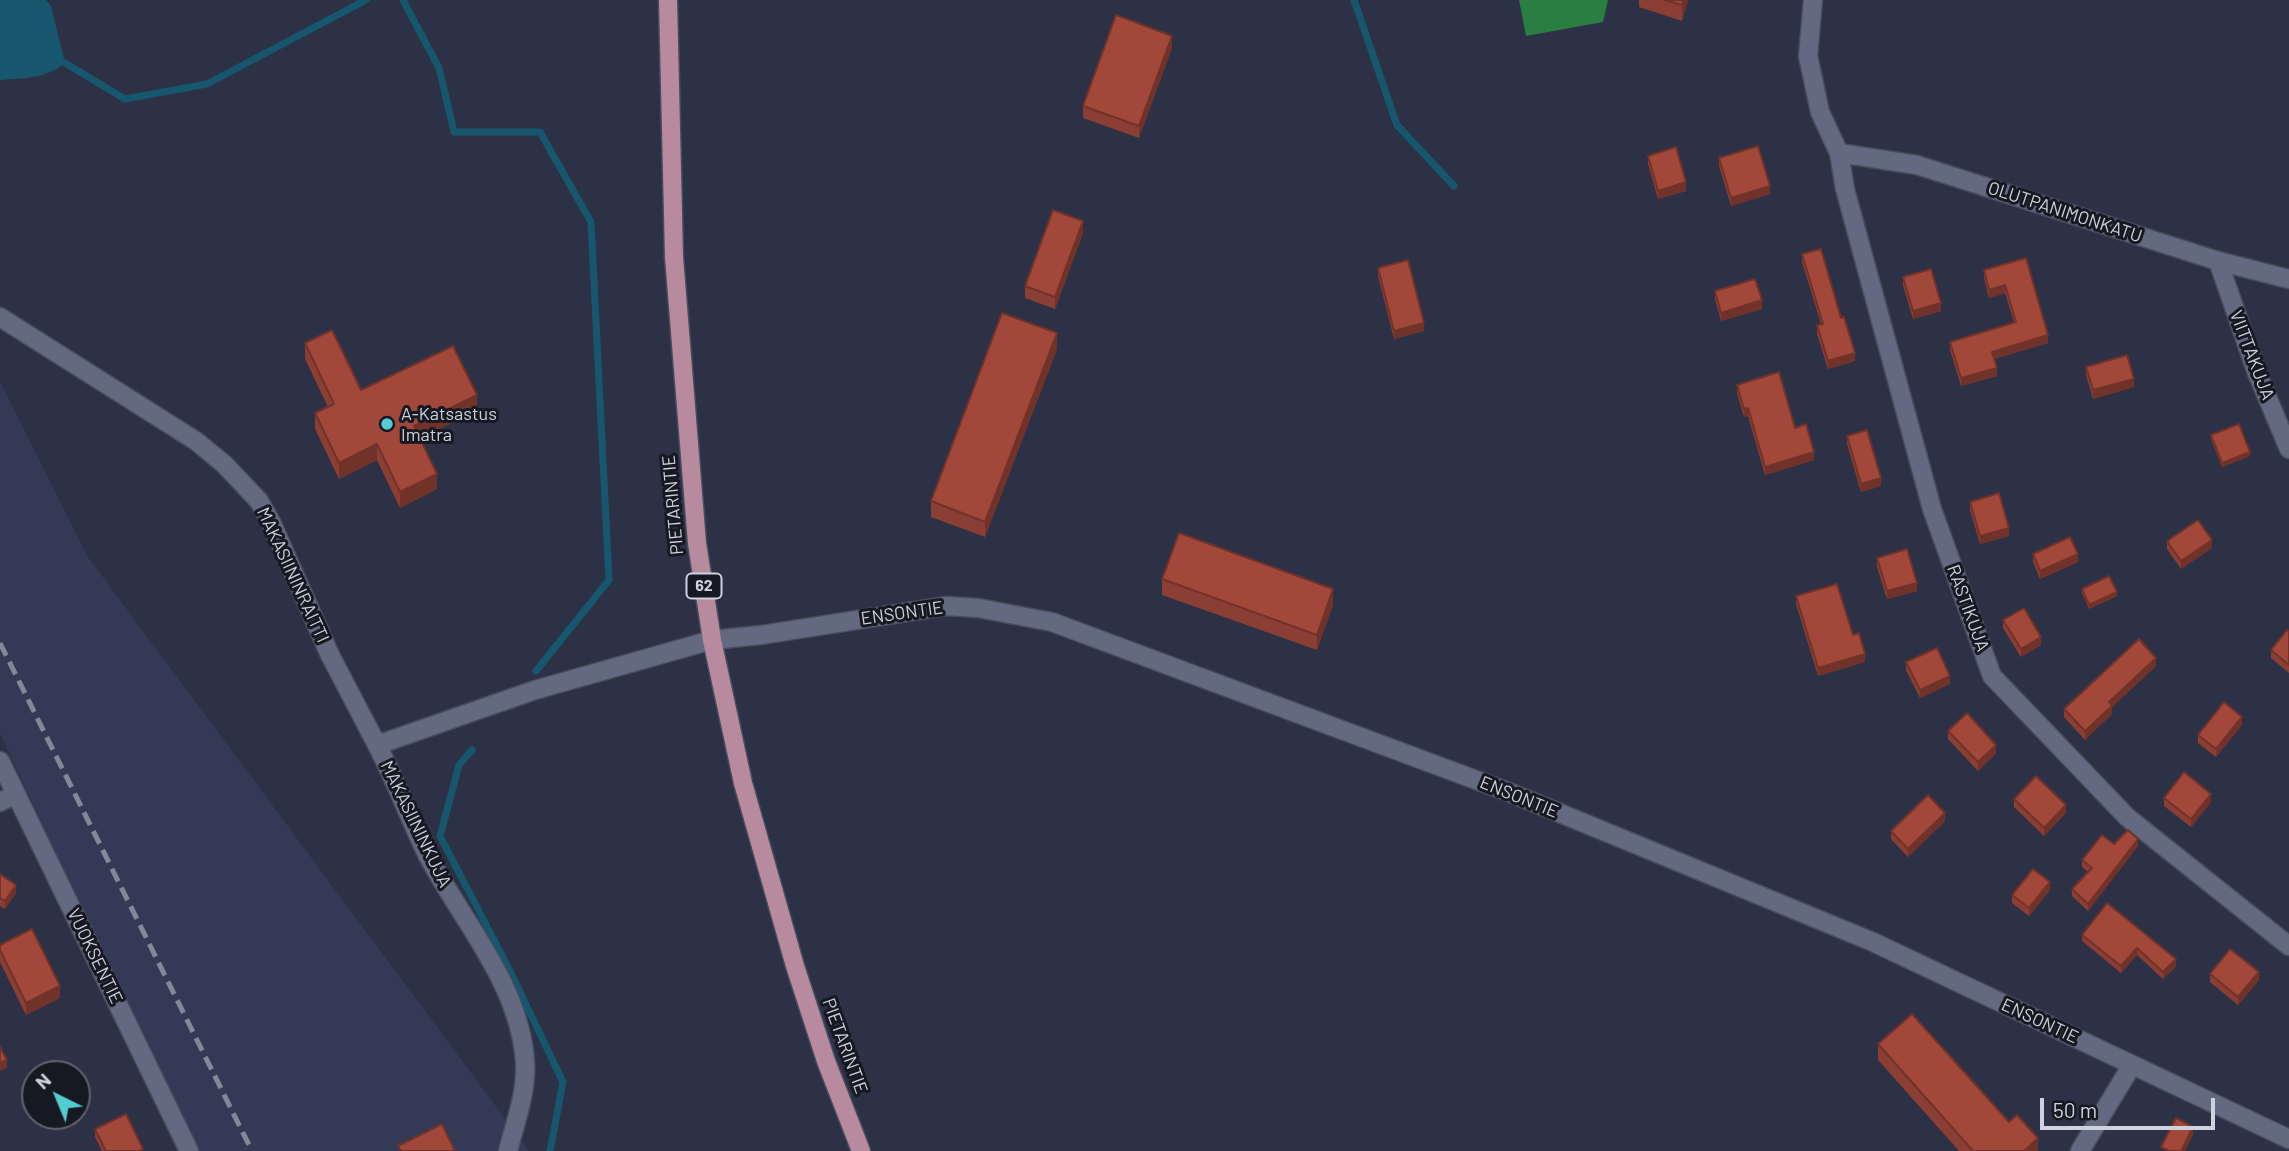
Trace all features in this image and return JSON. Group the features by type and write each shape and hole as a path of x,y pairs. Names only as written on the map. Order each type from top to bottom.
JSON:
{"main road":[{"name":"PIETARINTIE","path":"668,0 674,257 697,542 712,640 743,783 794,966 826,1061 862,1151"}],"street":[{"name":"RASTIKUJA","path":"1813,0 1808,56 1820,111 1839,153 1845,189 1932,509 1992,676 2127,817 2289,946"},
{"name":"OLUTPANIMONKATU","path":"1839,153 1917,164 2218,261 2289,279"},
{"name":"VIITTAKUJA","path":"2218,261 2258,373 2289,449"},
{"name":"MAKASIININRAITTI","path":"0,317 196,441 223,464 258,501 271,522 330,655 377,745"},
{"name":"ENSONTIE","path":"712,640 946,606 978,608 1052,621 1511,793 1873,942 2289,1139"},
{"name":"MAKASIININKUJA","path":"508,1151 523,1093 525,1063 518,1021 496,971 428,856 377,745 535,690 712,640"},
{"name":"VUOKSENTIE","path":"0,761 8,798 189,1151"},
{"path":"2080,1151 2132,1065"}],"shaded area":[{"path":"0,0 46,0 51,6 65,63 42,75 0,80"},
{"path":"0,381 88,557 529,1151 195,1151 0,733"}],"green space":[{"path":"1519,0 1608,0 1603,22 1526,36"}],"building":[{"path":"1665,0 1683,0 1682,5"},
{"path":"1116,15 1172,36 1139,126 1083,106"},
{"path":"1758,146 1770,186 1731,198 1719,158"},
{"path":"1676,147 1686,182 1658,191 1648,156"},
{"path":"1053,210 1083,221 1055,297 1025,286"},
{"path":"1821,249 1841,318 1844,317 1855,353 1828,361 1817,325 1823,324 1802,254"},
{"path":"2026,258 2048,335 1992,352 1997,368 1961,378 1950,342 2016,322 2005,285 1989,290 1984,270"},
{"path":"1408,260 1424,323 1394,331 1378,268"},
{"path":"1931,269 1941,303 1913,311 1903,277"},
{"path":"1755,279 1762,300 1721,313 1715,291"},
{"path":"1002,313 1057,333 985,522 931,501"},
{"name":"A-Katsastus Imatra","path":"332,330 361,390 453,346 477,395 414,426 437,474 400,492 377,444 339,463 315,413 334,404 305,343"},
{"path":"2127,355 2134,379 2093,390 2086,367"},
{"path":"1779,372 1795,428 1806,424 1814,452 1765,467 1748,408 1744,409 1737,385"},
{"path":"2239,424 2250,452 2222,463 2211,435"},
{"path":"1867,430 1881,478 1861,484 1847,436"},
{"path":"1999,493 2009,528 1980,536 1970,502"},
{"path":"2198,520 2212,540 2181,561 2167,541"},
{"path":"1179,533 1333,589 1317,635 1162,579"},
{"path":"2070,537 2078,554 2040,571 2033,554"},
{"path":"1907,549 1917,583 1887,591 1877,558"},
{"path":"2109,576 2117,592 2089,605 2082,589"},
{"path":"1837,584 1853,635 1859,633 1865,654 1818,668 1796,596"},
{"path":"2024,608 2041,637 2021,649 2003,620"},
{"path":"2287,630 2289,631 2289,665 2271,650"},
{"path":"2139,639 2156,658 2109,702 2112,706 2085,731 2064,709"},
{"path":"1937,648 1950,676 1920,690 1906,662"},
{"path":"2224,702 2242,717 2216,749 2198,735"},
{"path":"1967,713 1996,745 1978,762 1948,731"},
{"path":"2184,772 2211,794 2191,819 2164,798"},
{"path":"2036,776 2066,805 2044,828 2014,799"},
{"path":"1928,795 1945,813 1908,849 1891,831"},
{"path":"2128,830 2138,839 2088,904 2072,889 2092,868 2082,860 2102,835 2114,844"},
{"path":"2033,869 2050,882 2029,908 2012,895"},
{"path":"0,874 16,885 5,901 0,898"},
{"path":"2107,903 2176,959 2163,972 2137,948 2121,966 2082,935"},
{"path":"32,929 60,986 26,1003 0,945"},
{"path":"2230,949 2259,972 2238,997 2210,974"},
{"path":"1912,1014 2009,1122 2017,1115 2038,1138 2024,1151 1973,1151 1878,1044"},
{"path":"0,1047 7,1060 0,1063"},
{"path":"126,1114 143,1149 106,1151 95,1129"},
{"path":"2176,1118 2193,1127 2181,1151 2169,1151 2161,1147"},
{"path":"442,1124 455,1151 401,1151 398,1146"}],"waterway":[{"path":"65,63 125,99 207,84 366,0"},
{"path":"403,0 439,68 454,132 540,132 591,222 609,580 536,671"},
{"path":"1354,0 1397,125 1454,186"},
{"path":"472,750 459,765 440,836 508,967 563,1082 550,1151"}],"railway":[{"path":"0,643 252,1151"}],"place":[{"name":"A-Katsastus Imatra","path":"387,424"}]}
